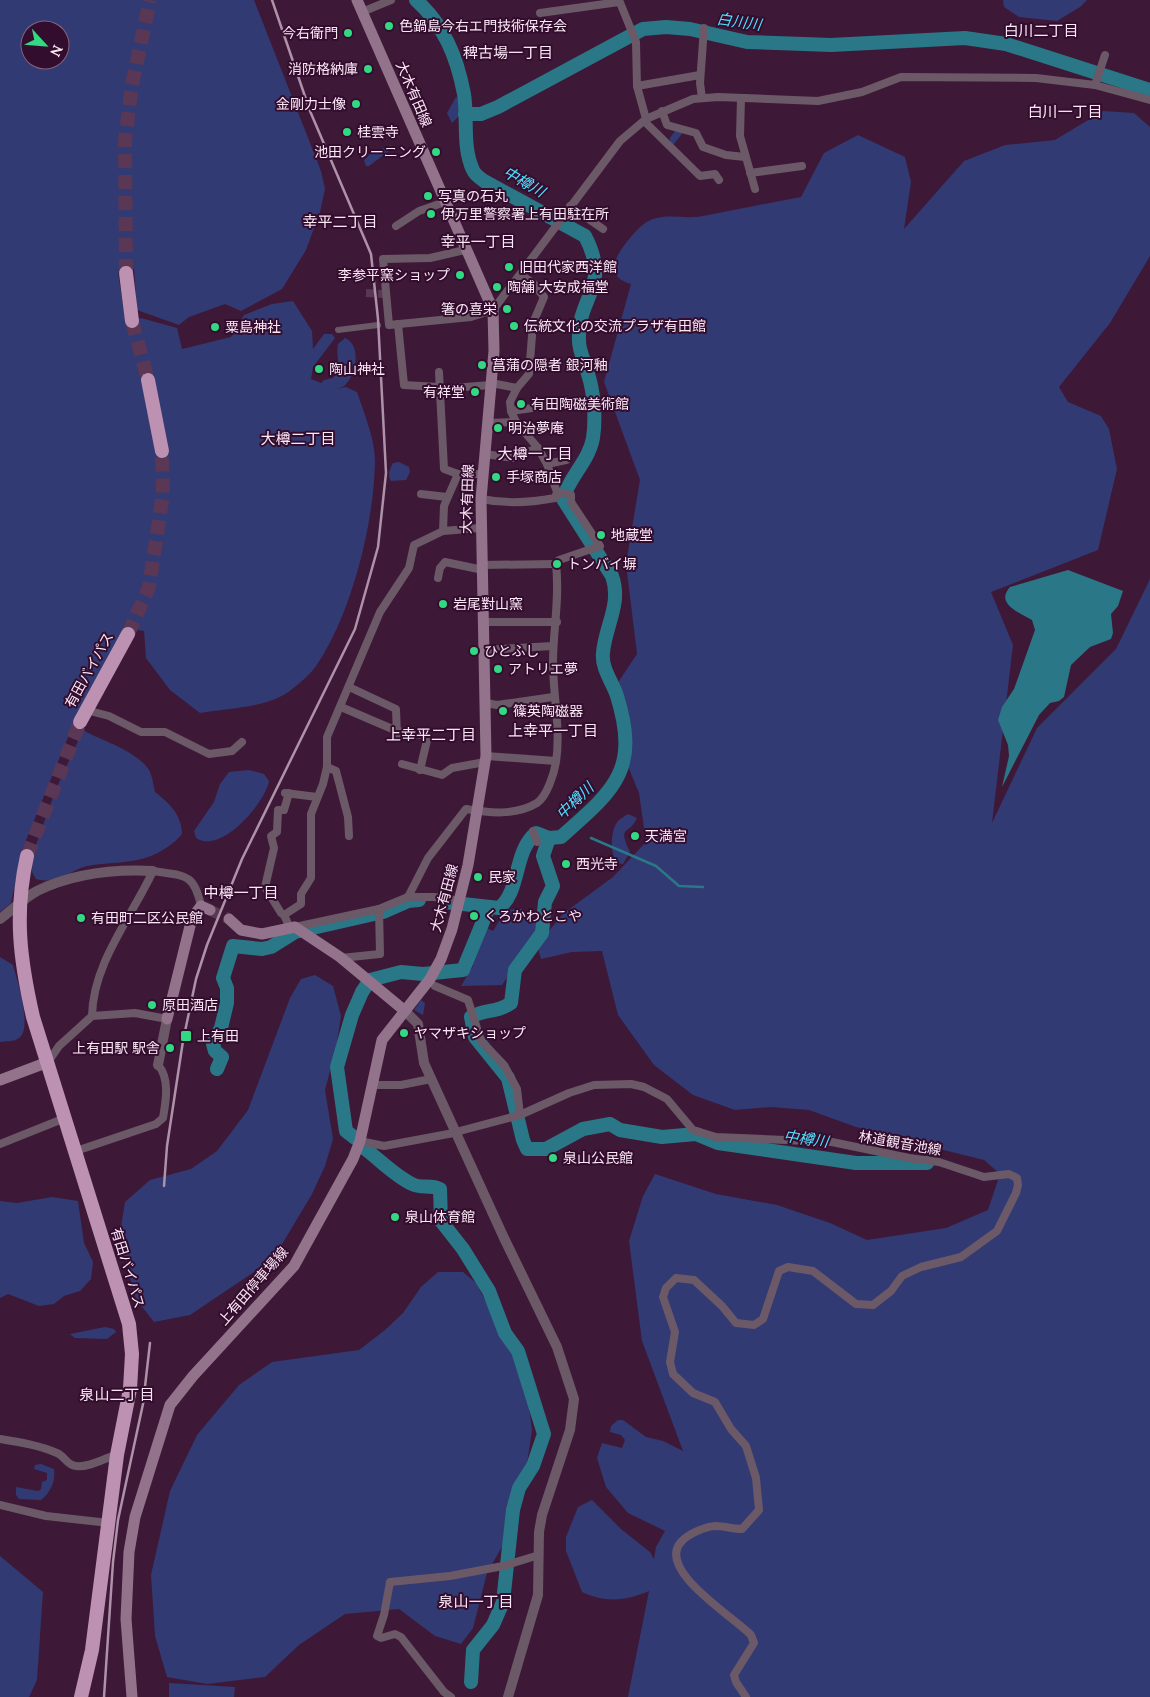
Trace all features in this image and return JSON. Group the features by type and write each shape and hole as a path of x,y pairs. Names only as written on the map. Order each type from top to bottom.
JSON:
{"highway":[{"path":"126,273 132,321"},
{"path":"148,380 162,451"},
{"name":"有田バイパス","path":"83,716 128,634"},
{"name":"有田バイパス","path":"27,856 22,877 20,910 22,966 33,1017 129,1324 132,1354 130,1389 117,1455 92,1650 81,1697"}],"main road":[{"name":"大木有田線","path":"356,0 493,310 494,351 482,474 480,528 486,759 460,901 441,959 430,979 405,1011"},
{"path":"167,1019 192,918 205,908"},
{"path":"229,919 241,930 262,934 293,928 341,958 405,1011"},
{"name":"上有田停車場線","path":"132,1697 126,1619 129,1552 136,1517 170,1405 193,1376 294,1266 353,1159 360,1141 382,1040 405,1011"},
{"path":"0,1080 48,1062"}],"street":[{"path":"362,12 391,0"},
{"path":"540,13 619,1 631,26 636,42 637,86 645,120 700,176 714,174 719,180"},
{"path":"702,98 700,75 704,28"},
{"path":"1095,82 1105,55"},
{"path":"637,86 700,75"},
{"path":"338,330 470,317 493,310 620,141 645,120 693,99 740,98 818,102 862,92 900,77 1036,78 1095,82 1150,100"},
{"path":"740,98 740,136 744,157 755,189"},
{"path":"662,111 667,125 696,133 703,147 726,155 744,157"},
{"path":"750,173 802,166"},
{"path":"396,226 419,212 445,202"},
{"path":"570,206 603,229"},
{"path":"384,325 383,259 430,258 465,250"},
{"path":"521,274 533,283 544,297 533,323 529,374 517,388 510,402 511,411 516,422 538,448 548,464 562,493"},
{"path":"398,324 404,386 439,388 491,384 517,388"},
{"path":"439,372 444,469 458,474 482,474"},
{"path":"511,411 554,405 590,408"},
{"path":"487,423 516,422"},
{"path":"484,454 514,458 538,448"},
{"path":"548,464 566,460"},
{"path":"442,531 442,518 447,497 458,474"},
{"path":"438,578 440,568 445,562 482,568 556,564 559,560 599,546 571,502 571,495 562,493 555,498 505,504 481,499"},
{"path":"421,494 447,497"},
{"path":"284,914 301,904 301,894 311,878 311,814 323,784 327,767 327,737 380,612 409,568 414,545 442,531 480,528"},
{"path":"408,897 428,858 466,809 498,814 537,803 553,774 556,761 557,736 553,697 553,646 559,599 556,564"},
{"path":"483,622 557,622"},
{"path":"484,650 553,646"},
{"path":"349,687 396,709 397,734"},
{"path":"486,704 497,706 553,697"},
{"path":"341,707 397,734 428,736 420,770"},
{"path":"83,716 109,716 141,732 165,732 209,754 232,752 242,742"},
{"path":"402,764 442,775 452,768 486,759 556,761"},
{"path":"327,767 336,771 348,817 349,836"},
{"path":"317,797 287,793 284,810 278,810 279,830 272,836 274,848 265,887 293,928 379,912 408,897 434,897 460,901"},
{"path":"533,831 537,842"},
{"path":"0,919 36,891 87,873 128,870 153,871 189,878 195,884 205,908"},
{"path":"92,1016 92,997 100,970 153,871"},
{"path":"341,958 380,954 379,912"},
{"path":"360,1141 384,1146 456,1132 520,1115 517,1089 504,1065 482,1041 468,1000 435,986"},
{"path":"405,1011 418,1024 424,1063 504,1238 558,1347 574,1399 570,1430 542,1515 539,1532 538,1595 508,1697"},
{"path":"48,1062 59,1046 92,1016 135,1013 167,1019 158,1065 164,1071 166,1086 164,1118 156,1124 76,1151"},
{"path":"372,1085 401,1085 431,1079"},
{"name":"林道観音池線","path":"456,1132 520,1115 569,1093 594,1086 631,1084 644,1087 667,1098 693,1130 716,1138 832,1142 909,1158 939,1162 968,1174 984,1177 1009,1174 1017,1178 1016,1193 997,1231 961,1257 921,1267 902,1276 891,1291 873,1305 856,1304 813,1271 788,1267 779,1271 763,1319 754,1325 736,1323 694,1280 676,1278 666,1288 663,1297 675,1332 670,1362 673,1374 693,1393 715,1402 731,1429 746,1446 756,1478 760,1510 751,1521 742,1529 715,1526 686,1536 678,1546 675,1556 681,1573 751,1635 754,1643 734,1675 736,1682 746,1697"},
{"path":"0,1144 65,1118"},
{"path":"0,1439 29,1444 60,1454 68,1464 76,1466 91,1464 117,1455"},
{"path":"0,1505 46,1516 109,1523"},
{"path":"451,1697 444,1692 401,1637 395,1634 380,1638 377,1636 384,1615 390,1582 450,1576 503,1566 539,1555"}],"shaded area":[{"path":"0,0 254,0 321,171 325,189 320,212 306,250 282,289 241,311 225,304 189,317 179,325 137,310 134,269 118,273 126,323 141,318 177,328 182,349 231,337 244,315 272,304 293,301 312,331 313,349 324,334 332,334 335,338 313,367 311,379 321,383 324,380 333,378 338,370 338,344 345,338 350,341 356,359 353,373 345,385 336,389 346,387 357,392 366,417 375,453 374,485 359,566 341,619 315,667 306,678 291,690 282,696 260,704 200,713 170,690 146,658 144,631 124,628 73,725 22,850 11,903 0,912"},
{"path":"1003,0 1087,0 1080,7 1057,21 1019,17 1004,7"},
{"path":"456,97 458,99 460,115 452,123 447,113"},
{"path":"1103,111 1134,113 1150,127 1150,256 1110,323 1059,387 1068,402 1101,416 1109,429 1117,469 1098,550 991,592 1013,645 992,823 1037,728 1116,649 1150,579 1150,1697 628,1697 649,1591 624,1599 599,1598 582,1592 566,1551 566,1537 578,1507 592,1500 621,1529 650,1552 654,1559 656,1547 665,1531 628,1513 606,1487 597,1458 602,1443 622,1448 625,1440 621,1435 610,1432 611,1426 618,1420 623,1420 646,1437 663,1441 683,1451 642,1341 629,1241 643,1196 655,1174 716,1194 777,1205 830,1223 867,1240 946,1228 988,1210 1000,1174 984,1160 919,1144 908,1137 856,1127 809,1110 771,1107 735,1110 693,1095 654,1065 618,1015 602,951 572,952 541,959 537,945 564,913 613,877 646,842 639,793 622,752 615,687 637,654 626,564 640,480 604,382 631,284 623,281 616,275 616,259 631,236 651,220 665,217 703,216 801,197 824,153 858,135 905,157 911,182 904,229 964,161 1005,145 1055,140"},
{"path":"677,128 685,130 673,145 670,142 670,138"},
{"path":"391,145 393,148 369,166 366,166 364,160 374,150"},
{"path":"399,462 409,467 410,472 406,480 391,481 389,474 391,467 393,463"},
{"path":"1068,570 1123,591 1118,606 1111,614 1113,633 1111,639 1090,647 1071,665 1064,697 1059,701 1050,703 1039,715 1002,787 1009,756 1008,745 998,720 1002,707 1014,689 1035,630 1032,620 1015,611 1007,603 1006,593 1010,587"},
{"path":"83,730 132,754 148,768 155,792 174,810 180,821 182,834 166,848 148,857 133,861 87,866 57,879 36,879 32,872 33,853 56,789"},
{"path":"249,770 264,774 269,781 266,790 251,813 229,833 217,839 206,841 196,838 194,831 214,802 220,784 229,772"},
{"path":"628,814 637,818 624,834 630,852 623,864 617,863 613,854 612,836 615,825"},
{"path":"521,909 538,920 538,932 502,985 461,986 473,966 470,963 487,928 493,931 506,910"},
{"path":"0,957 13,965 23,1003 25,1024 23,1033 19,1038 0,1042"},
{"path":"315,975 333,986 341,1016 336,1048 325,1090 333,1139 325,1166 312,1194 278,1251 254,1272 190,1315 154,1322 136,1299 125,1259 120,1233 125,1202 150,1180 191,1169 217,1151 248,1110 290,998 301,979"},
{"path":"421,1000 425,1003 423,1015 414,1010"},
{"path":"52,1197 78,1201 84,1243 93,1262 91,1279 80,1291 64,1296 54,1304 39,1306 8,1294 0,1298 0,1201 17,1203"},
{"path":"438,1272 463,1272 476,1283 525,1377 532,1430 525,1477 511,1531 487,1573 473,1628 461,1644 435,1636 399,1609 345,1614 299,1645 265,1677 207,1684 167,1677 155,1636 151,1575 170,1491 197,1435 239,1385 272,1362 359,1350 403,1313 421,1287"},
{"path":"105,1327 114,1329 116,1332 107,1339 75,1338 70,1334"},
{"path":"41,1464 54,1469 54,1478 50,1490 41,1500 19,1499 16,1495 16,1487 38,1491 41,1489 42,1482 47,1480 47,1473 34,1469 35,1465"},
{"path":"0,1556 43,1592 37,1680 29,1697 0,1697"},
{"path":"169,1683 235,1687 234,1697 169,1697"}],"waterway":[{"name":"中樽川","path":"416,0 442,31 453,55 464,94 466,142 475,173 484,181 585,236 592,254 595,268 594,280 583,312 579,341 593,397 593,438 591,446 563,499 612,576 615,586 614,606 604,643 603,659 605,670 617,696 623,722 625,743 623,761 618,777 595,806 561,837 549,838 536,833 529,841 520,861 511,892 499,908 445,902"},
{"name":"白川川","path":"465,114 481,114 498,107 643,29 666,27 690,29 747,42 831,45 965,38 1006,44 1150,90"},
{"name":"中樽川","path":"549,838 543,856 553,886 545,902 542,933 515,970 511,1003 500,1009 471,1017 475,1037 508,1078 523,1140 527,1149 546,1149 583,1129 610,1124 620,1130 662,1137 696,1134 718,1143 856,1163 927,1163"},
{"path":"591,838 656,866 679,886 703,887"},
{"path":"217,1069 222,1057 215,1051 213,1044 221,1028 227,1003 227,988 223,978 233,946 262,949 271,947 295,932 383,912 408,901 419,900"},
{"path":"355,1138 346,1131 337,1067 352,1015 362,992 370,980 401,972 423,974 463,970 489,907"},
{"path":"364,1148 406,1181 415,1185 440,1189 441,1221 463,1249 489,1291 505,1333 518,1351 544,1434 533,1466 519,1488 513,1510 503,1602 493,1625 473,1650 471,1682"}],"tunnel":[{"path":"126,273 125,141 132,85 150,0"},
{"path":"366,293 385,294"},
{"path":"132,321 148,380"},
{"path":"128,634 149,587 163,494 162,451"},
{"path":"27,856 80,722"},
{"path":"210,910 229,919"}],"railway":[{"path":"164,1186 167,1146 183,1041 196,979 207,945 242,859 355,629 378,547 386,473 378,319 371,254 310,111 272,0"},
{"path":"104,1697 113,1562 118,1520 143,1404 150,1343"}],"place":[{"name":"色鍋島今右エ門技術保存会","path":"389,26"},
{"name":"今右衛門","path":"348,33"},
{"name":"消防格納庫","path":"368,69"},
{"name":"金剛力士像","path":"356,104"},
{"name":"桂雲寺","path":"347,132"},
{"name":"池田クリーニング","path":"436,152"},
{"name":"写真の石丸","path":"428,196"},
{"name":"伊万里警察署上有田駐在所","path":"431,214"},
{"name":"旧田代家西洋館","path":"509,267"},
{"name":"李参平窯ショップ","path":"460,275"},
{"name":"陶舗 大安成福堂","path":"497,287"},
{"name":"箸の喜栄","path":"507,309"},
{"name":"伝統文化の交流プラザ有田館","path":"514,326"},
{"name":"粟島神社","path":"215,327"},
{"name":"菖蒲の隠者 銀河釉","path":"482,365"},
{"name":"陶山神社","path":"319,369"},
{"name":"有祥堂","path":"475,392"},
{"name":"有田陶磁美術館","path":"521,404"},
{"name":"明治夢庵","path":"498,428"},
{"name":"手塚商店","path":"496,477"},
{"name":"地蔵堂","path":"601,535"},
{"name":"トンバイ塀","path":"557,564"},
{"name":"岩尾對山窯","path":"443,604"},
{"name":"ひとふし","path":"474,651"},
{"name":"アトリエ夢","path":"498,669"},
{"name":"篠英陶磁器","path":"503,711"},
{"name":"天満宮","path":"635,836"},
{"name":"西光寺","path":"566,864"},
{"name":"民家","path":"478,877"},
{"name":"くろかわとこや","path":"474,916"},
{"name":"有田町二区公民館","path":"81,918"},
{"name":"原田酒店","path":"152,1005"},
{"name":"ヤマザキショップ","path":"404,1033"},
{"name":"上有田","path":"186,1036"},
{"name":"上有田駅 駅舎","path":"170,1048"},
{"name":"泉山公民館","path":"553,1158"},
{"name":"泉山体育館","path":"395,1217"}],"district":[{"name":"白川二丁目","path":"1041,31"},
{"name":"稗古場一丁目","path":"508,53"},
{"name":"白川一丁目","path":"1065,112"},
{"name":"幸平二丁目","path":"340,222"},
{"name":"幸平一丁目","path":"478,242"},
{"name":"大樽二丁目","path":"298,439"},
{"name":"大樽一丁目","path":"535,454"},
{"name":"上幸平一丁目","path":"553,731"},
{"name":"上幸平二丁目","path":"431,735"},
{"name":"中樽一丁目","path":"241,893"},
{"name":"泉山二丁目","path":"117,1395"},
{"name":"泉山一丁目","path":"476,1602"}]}
